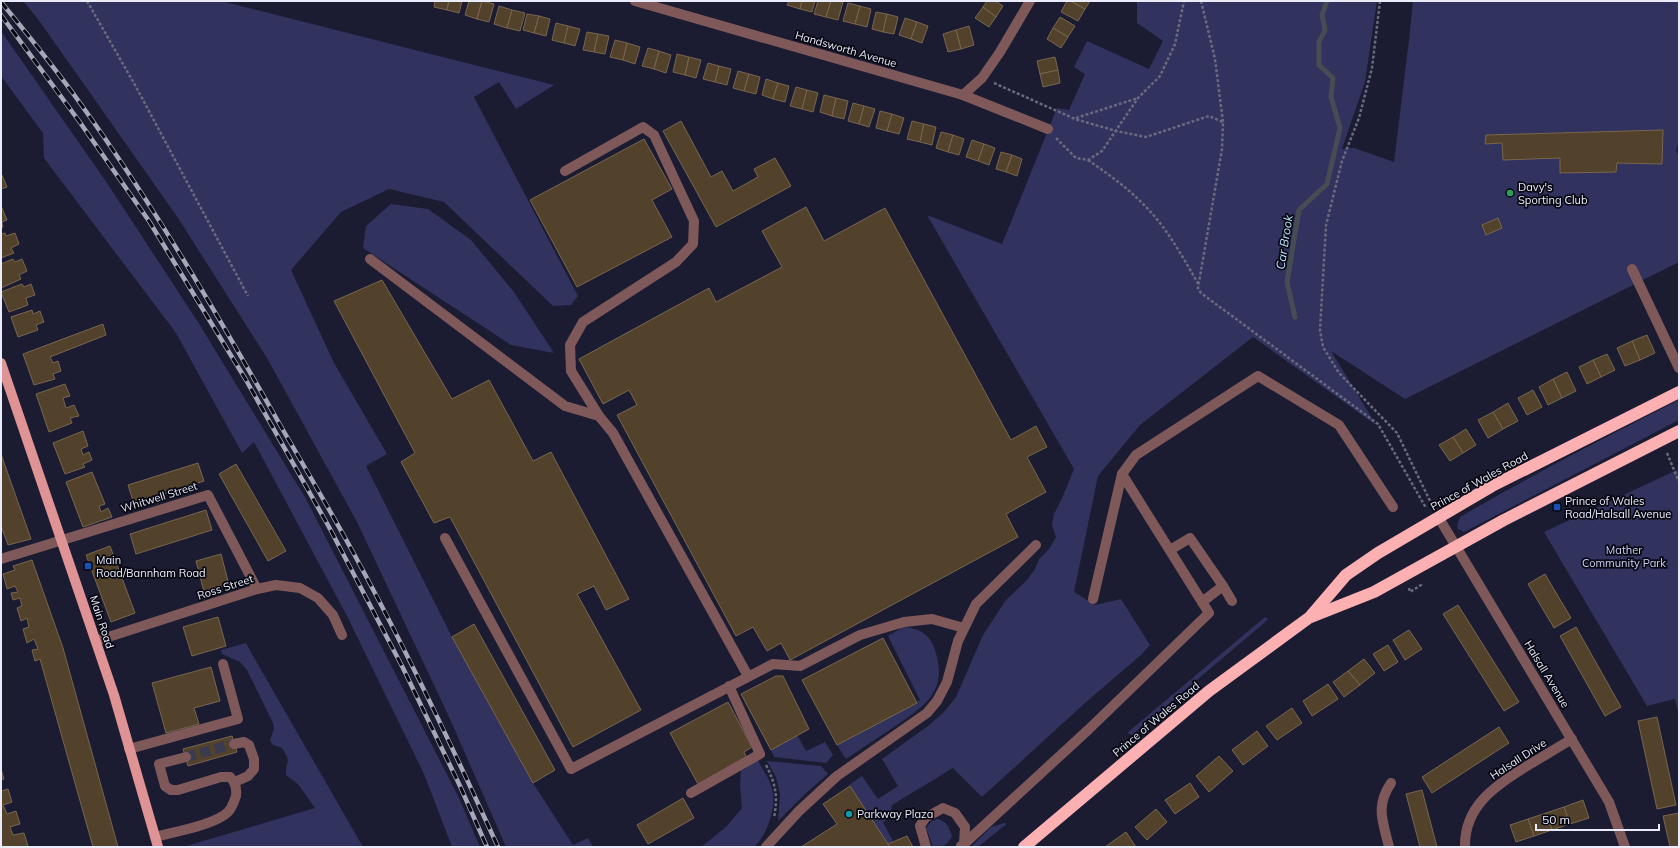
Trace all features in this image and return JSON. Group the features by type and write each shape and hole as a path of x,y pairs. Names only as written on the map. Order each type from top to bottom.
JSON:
{"highway":[{"name":"Prince of Wales Road","path":"1024,847 1229,675 1310,617 1346,575 1378,553 1492,486 1679,392"},
{"name":"Prince of Wales Road","path":"1310,617 1374,592 1456,546 1679,431"}],"main road":[{"name":"Main Road","path":"1,363 96,641 156,842"}],"street":[{"name":"Handsworth Avenue","path":"634,1 963,95 1048,129"},
{"path":"963,95 982,78 1000,52 1030,1"},
{"path":"565,171 643,127 654,135 694,221 693,244 676,262 584,322 570,345 571,371 598,416 613,433 748,676"},
{"path":"370,259 565,406 598,416"},
{"path":"1632,269 1679,368"},
{"path":"1093,599 1122,474 1136,455 1258,376 1339,425 1393,507"},
{"path":"962,846 1088,730 1209,613 1122,474"},
{"name":"Whitwell Street","path":"62,540 208,495 257,589"},
{"name":"Halsall Avenue","path":"1436,519 1456,546 1609,802 1625,847"},
{"path":"445,538 571,769 773,664 800,666 860,635 904,622 932,618 964,628"},
{"path":"1170,550 1190,538 1232,601"},
{"path":"1,559 62,540"},
{"path":"766,847 799,811 837,776 927,713 937,701 947,682 958,641 976,604 1036,545"},
{"name":"Ross Street","path":"96,641 257,589 276,585 300,588 318,598 333,615 342,635"},
{"path":"1202,602 1223,586"},
{"path":"129,749 238,719 223,664"},
{"path":"691,793 760,754 730,686"},
{"name":"Halsall Drive","path":"1465,847 1465,836 1471,817 1484,797 1500,782 1572,739"},
{"path":"234,744 244,742 249,745 254,759 254,770 248,776 235,782"},
{"path":"156,842 215,821 227,813 234,804 236,792 235,782 230,777 221,777 178,790 171,790 165,786 159,764 186,757"},
{"path":"1389,847 1380,811 1384,793 1391,783"},
{"path":"926,847 920,826 925,818 943,808 955,813 965,827 962,846"}],"path":[{"path":"87,1 135,85 248,296"},
{"path":"1088,160 1102,151 1138,98 1160,76 1175,44 1184,1"},
{"path":"1201,1 1215,59 1223,122 1222,150 1198,288 1201,293 1378,424 1436,519"},
{"path":"1380,1 1372,68 1359,118 1342,161 1326,225 1320,330 1323,347 1339,373 1397,433 1436,519"},
{"path":"982,78 1075,119 1116,131 1146,137 1209,116 1223,122"},
{"path":"1075,119 1138,98"},
{"path":"1048,129 1076,158 1088,160 1114,178 1146,206 1173,241 1199,285"},
{"path":"1662,439 1679,480"},
{"path":"760,754 773,779 777,801 774,821"}],"green space":[{"path":"23,1 221,1 554,85 516,109 499,82 474,97 578,296 571,305 553,306 444,202 389,189 341,212 291,270 334,363 387,454 366,466 452,637 533,783 573,845 588,838 593,847 506,847 450,719 357,522 267,358 178,218 38,19"},
{"path":"1137,1 1377,1 1365,82 1342,149 1354,148 1394,162 1413,1 1679,1 1679,141 1676,150 1679,157 1679,262 1405,399 1331,351 1376,425 1253,337 1140,425 1098,476 1074,592 1095,605 1121,599 1150,645 1141,655 1085,703 982,797 953,768 892,805 890,818 883,822 893,841 888,844 849,785 862,776 878,799 898,786 882,759 928,726 944,712 956,697 983,635 1006,600 1027,580 1035,569 1039,559 1049,549 1056,537 1052,525 1054,514 1074,469 927,215 1002,244 1057,108 1069,110 1085,74 1074,67 1087,41 1149,69 1163,41 1137,23"},
{"path":"1,31 107,183 198,322 306,499 459,798 480,847 452,847 424,774 347,616 254,442 242,453 176,333 44,158 43,133 1,76"},
{"path":"391,204 428,209 471,240 514,292 554,353 511,345 363,248 366,226"},
{"path":"1679,400 1679,420 1464,532 1458,529 1457,526 1460,517 1514,486"},
{"name":"Mather Community Park","path":"1679,469 1679,716 1675,699 1647,706 1544,532"},
{"path":"1265,617 1268,619 1264,623 1132,735 1127,733"},
{"path":"903,627 919,630 927,636 933,644 939,677 936,687 931,696 915,712 846,759 837,745 920,700 888,636"},
{"path":"246,643 363,847 183,847 315,808 298,784 286,775 288,762 287,757 282,748 273,745 270,740 274,729 273,723 247,670 240,662 222,654 221,650"},
{"path":"797,735 806,751 825,742 833,755 826,763 774,757 771,750"},
{"path":"758,760 770,782 773,796 770,820 759,842 754,847 701,847 726,827 742,808 740,785 741,771"},
{"path":"767,761 821,766 828,774 807,792 778,821 780,795 776,777"},
{"path":"938,819 947,825 952,836 944,845 933,847 926,828 932,821"},
{"path":"1005,823 1006,825 978,847 971,847 991,827"}],"building":[{"path":"435,1 449,1 447,10 434,7"},
{"path":"449,1 462,1 459,13 447,10"},
{"path":"469,1 482,1 477,19 465,15"},
{"path":"482,1 494,4 489,22 477,19"},
{"path":"789,1 802,1 800,9 787,5"},
{"path":"802,1 815,1 812,12 800,9"},
{"path":"818,1 831,1 826,17 814,14"},
{"path":"831,1 843,2 838,20 826,17"},
{"path":"987,1 995,1 1003,6 996,17 983,7"},
{"path":"1067,1 1071,1 1085,9 1078,21 1061,12"},
{"path":"1071,1 1090,1 1085,9"},
{"path":"848,3 860,6 855,24 843,21"},
{"path":"499,6 512,10 507,28 494,24"},
{"path":"860,6 871,9 867,27 855,24"},
{"path":"983,7 996,17 989,27 975,18"},
{"path":"512,10 525,13 520,31 507,28"},
{"path":"876,12 887,14 883,32 872,29"},
{"path":"527,14 539,16 534,33 523,30"},
{"path":"887,14 898,17 894,34 883,32"},
{"path":"539,16 550,19 546,36 534,33"},
{"path":"1060,17 1075,26 1068,37 1053,28"},
{"path":"905,18 917,22 911,39 899,35"},
{"path":"917,22 928,26 922,43 911,39"},
{"path":"556,23 568,26 564,43 552,40"},
{"path":"568,26 580,29 575,46 564,43"},
{"path":"969,26 974,45 961,49 956,30"},
{"path":"1053,28 1068,37 1061,48 1047,39"},
{"path":"956,30 961,49 948,52 943,34"},
{"path":"587,32 598,34 594,52 583,50"},
{"path":"598,34 609,36 605,54 594,52"},
{"path":"615,40 627,43 623,60 610,57"},
{"path":"627,43 640,47 635,64 623,60"},
{"path":"648,48 659,51 654,69 642,66"},
{"path":"659,51 671,55 666,73 654,69"},
{"path":"677,54 689,57 685,75 673,72"},
{"path":"689,57 701,60 696,78 685,75"},
{"path":"1055,57 1058,70 1040,74 1037,61"},
{"path":"708,63 719,66 715,82 703,79"},
{"path":"719,66 731,69 727,85 715,82"},
{"path":"1058,70 1060,83 1043,87 1040,74"},
{"path":"738,71 749,74 744,91 733,88"},
{"path":"749,74 760,77 756,94 744,91"},
{"path":"766,79 778,83 773,99 762,95"},
{"path":"778,83 789,86 785,102 773,99"},
{"path":"796,87 807,90 802,109 790,106"},
{"path":"807,90 818,93 813,112 802,109"},
{"path":"824,95 836,98 832,116 820,112"},
{"path":"836,98 848,101 844,119 832,116"},
{"path":"853,103 864,106 859,124 848,121"},
{"path":"864,106 875,109 869,127 859,124"},
{"path":"880,111 892,114 887,131 876,128"},
{"path":"892,114 904,118 899,134 887,131"},
{"path":"681,121 711,177 722,171 733,191 758,177 754,169 775,158 791,186 716,227 663,131"},
{"path":"912,121 924,124 920,142 907,139"},
{"path":"924,124 936,127 932,145 920,142"},
{"path":"1663,130 1662,164 1617,163 1616,172 1560,173 1560,158 1503,160 1502,143 1485,144 1486,135"},
{"path":"941,132 953,135 948,152 936,148"},
{"path":"953,135 964,139 959,155 948,152"},
{"path":"644,139 672,189 652,200 672,237 577,287 530,200"},
{"path":"972,140 984,144 978,161 966,157"},
{"path":"984,144 995,148 989,165 978,161"},
{"path":"1001,152 1012,155 1006,172 996,169"},
{"path":"1012,155 1022,159 1017,176 1006,172"},
{"path":"1,173 7,187 1,189"},
{"path":"806,207 824,241 885,208 1011,440 1036,426 1047,447 1027,457 1046,492 1006,514 1018,537 790,660 781,643 767,651 753,627 736,636 617,415 637,405 629,390 603,404 579,359 709,288 716,302 782,267 762,231"},
{"path":"2,208 7,220 2,222 3,227 1,228 1,209"},
{"path":"1498,218 1502,228 1486,235 1482,225"},
{"path":"5,233 6,236 15,233 19,244 11,248 14,253 1,258 1,234"},
{"path":"13,259 15,262 22,259 27,271 19,275 21,279 1,288 1,264"},
{"path":"382,280 452,399 489,380 533,461 551,452 629,599 606,610 594,586 577,594 641,710 573,747 450,517 434,523 401,462 415,453 334,301"},
{"path":"22,284 24,287 31,284 35,295 26,298 28,305 9,312 1,292"},
{"path":"32,310 33,314 40,311 44,322 36,325 38,330 18,337 11,317"},
{"path":"103,324 106,335 50,357 53,363 58,361 61,371 53,374 55,379 34,385 23,354"},
{"path":"1647,335 1655,353 1640,360 1632,341"},
{"path":"1632,341 1640,360 1625,366 1617,348"},
{"path":"1607,354 1615,370 1601,377 1593,360"},
{"path":"1593,360 1601,377 1587,384 1579,367"},
{"path":"1567,372 1576,391 1562,398 1553,379"},
{"path":"1553,379 1562,398 1548,405 1539,387"},
{"path":"65,384 70,396 63,398 66,408 74,405 79,416 70,418 72,423 49,432 36,394"},
{"path":"1533,390 1542,407 1527,415 1518,398"},
{"path":"1508,403 1518,421 1503,429 1493,412"},
{"path":"1493,412 1503,429 1488,438 1478,420"},
{"path":"1466,429 1476,445 1463,453 1453,437"},
{"path":"83,431 88,446 81,449 83,455 89,452 92,460 83,464 85,467 65,474 53,443"},
{"path":"1453,437 1463,453 1450,461 1439,445"},
{"path":"1,454 31,539 8,545 1,526"},
{"path":"198,463 204,481 134,504 128,485"},
{"path":"236,464 286,551 268,561 219,474"},
{"path":"92,472 105,504 99,506 101,512 108,508 112,517 83,527 66,482"},
{"path":"206,510 212,530 136,554 130,534"},
{"path":"110,546 135,613 111,622 86,555"},
{"path":"221,554 229,585 204,592 196,561"},
{"path":"32,560 63,648 118,847 93,847 40,659 35,661 32,650 38,649 34,639 27,643 23,629 29,627 27,618 21,621 17,608 22,606 20,598 13,600 11,593 18,592 15,586 7,589 3,574 15,570 13,566"},
{"path":"1545,574 1571,618 1554,628 1528,584"},
{"path":"1458,605 1519,702 1504,711 1443,614"},
{"path":"218,617 226,646 192,656 183,627"},
{"path":"474,624 555,770 533,783 452,637"},
{"path":"1576,627 1621,707 1605,716 1560,636"},
{"path":"1409,630 1422,649 1405,660 1393,640"},
{"path":"883,638 917,703 837,745 802,680"},
{"path":"1388,645 1398,662 1384,671 1373,654"},
{"path":"1364,659 1375,673 1360,685 1348,671"},
{"path":"211,667 220,701 194,708 199,724 166,733 152,683"},
{"path":"1348,671 1360,685 1344,697 1333,682"},
{"path":"776,676 783,676 809,729 771,750 741,694"},
{"path":"1328,684 1338,699 1312,716 1303,701"},
{"path":"728,702 752,747 744,752 747,758 698,784 670,733"},
{"path":"1292,708 1302,723 1277,740 1266,726"},
{"path":"1657,717 1676,805 1657,809 1638,721"},
{"path":"1499,727 1509,743 1432,793 1422,777"},
{"path":"1257,731 1268,746 1243,765 1232,750"},
{"path":"232,736 237,752 188,766 183,749"},
{"path":"1219,756 1233,771 1209,792 1196,776"},
{"path":"1,769 4,779 1,780"},
{"path":"1190,783 1199,797 1175,814 1165,800"},
{"name":"Parkway Plaza","path":"850,786 890,847 801,847 837,824 823,804"},
{"path":"8,789 12,802 3,805 7,814 16,811 20,824 10,827 13,835 24,833 27,847 1,847 1,791"},
{"path":"1422,790 1437,847 1420,847 1406,794"},
{"path":"683,798 694,818 648,844 637,825"},
{"path":"1583,800 1589,818 1570,824 1564,807"},
{"path":"1564,807 1570,824 1552,830 1546,813"},
{"path":"1156,809 1167,822 1147,840 1135,827"},
{"path":"1546,813 1552,830 1534,836 1528,819"},
{"path":"1679,813 1679,847 1670,847 1663,816"},
{"path":"1528,819 1534,836 1516,842 1510,825"},
{"path":"1126,832 1136,847 1105,847"},
{"path":"907,836 913,847 890,847 888,844"}],"waterway":[{"name":"Car Brook","path":"1295,317 1287,282 1299,210 1327,184 1340,128 1331,97 1333,78 1319,65 1319,42 1325,30 1322,15 1327,1"}],"tunnel":[{"path":"186,757 234,744"}],"railway":[{"path":"1,2 61,77 108,142 161,223 211,305 354,554 429,699 498,847"},
{"path":"1,15 79,121 149,221 246,380 329,527 403,668 460,786 487,847"}],"place":[{"name":"Davy's Sporting Club","path":"1510,193"},
{"name":"Prince of Wales Road/Halsall Avenue","path":"1557,507"},
{"name":"Main Road/Bannham Road","path":"88,566"},
{"name":"Parkway Plaza","path":"849,814"}]}
